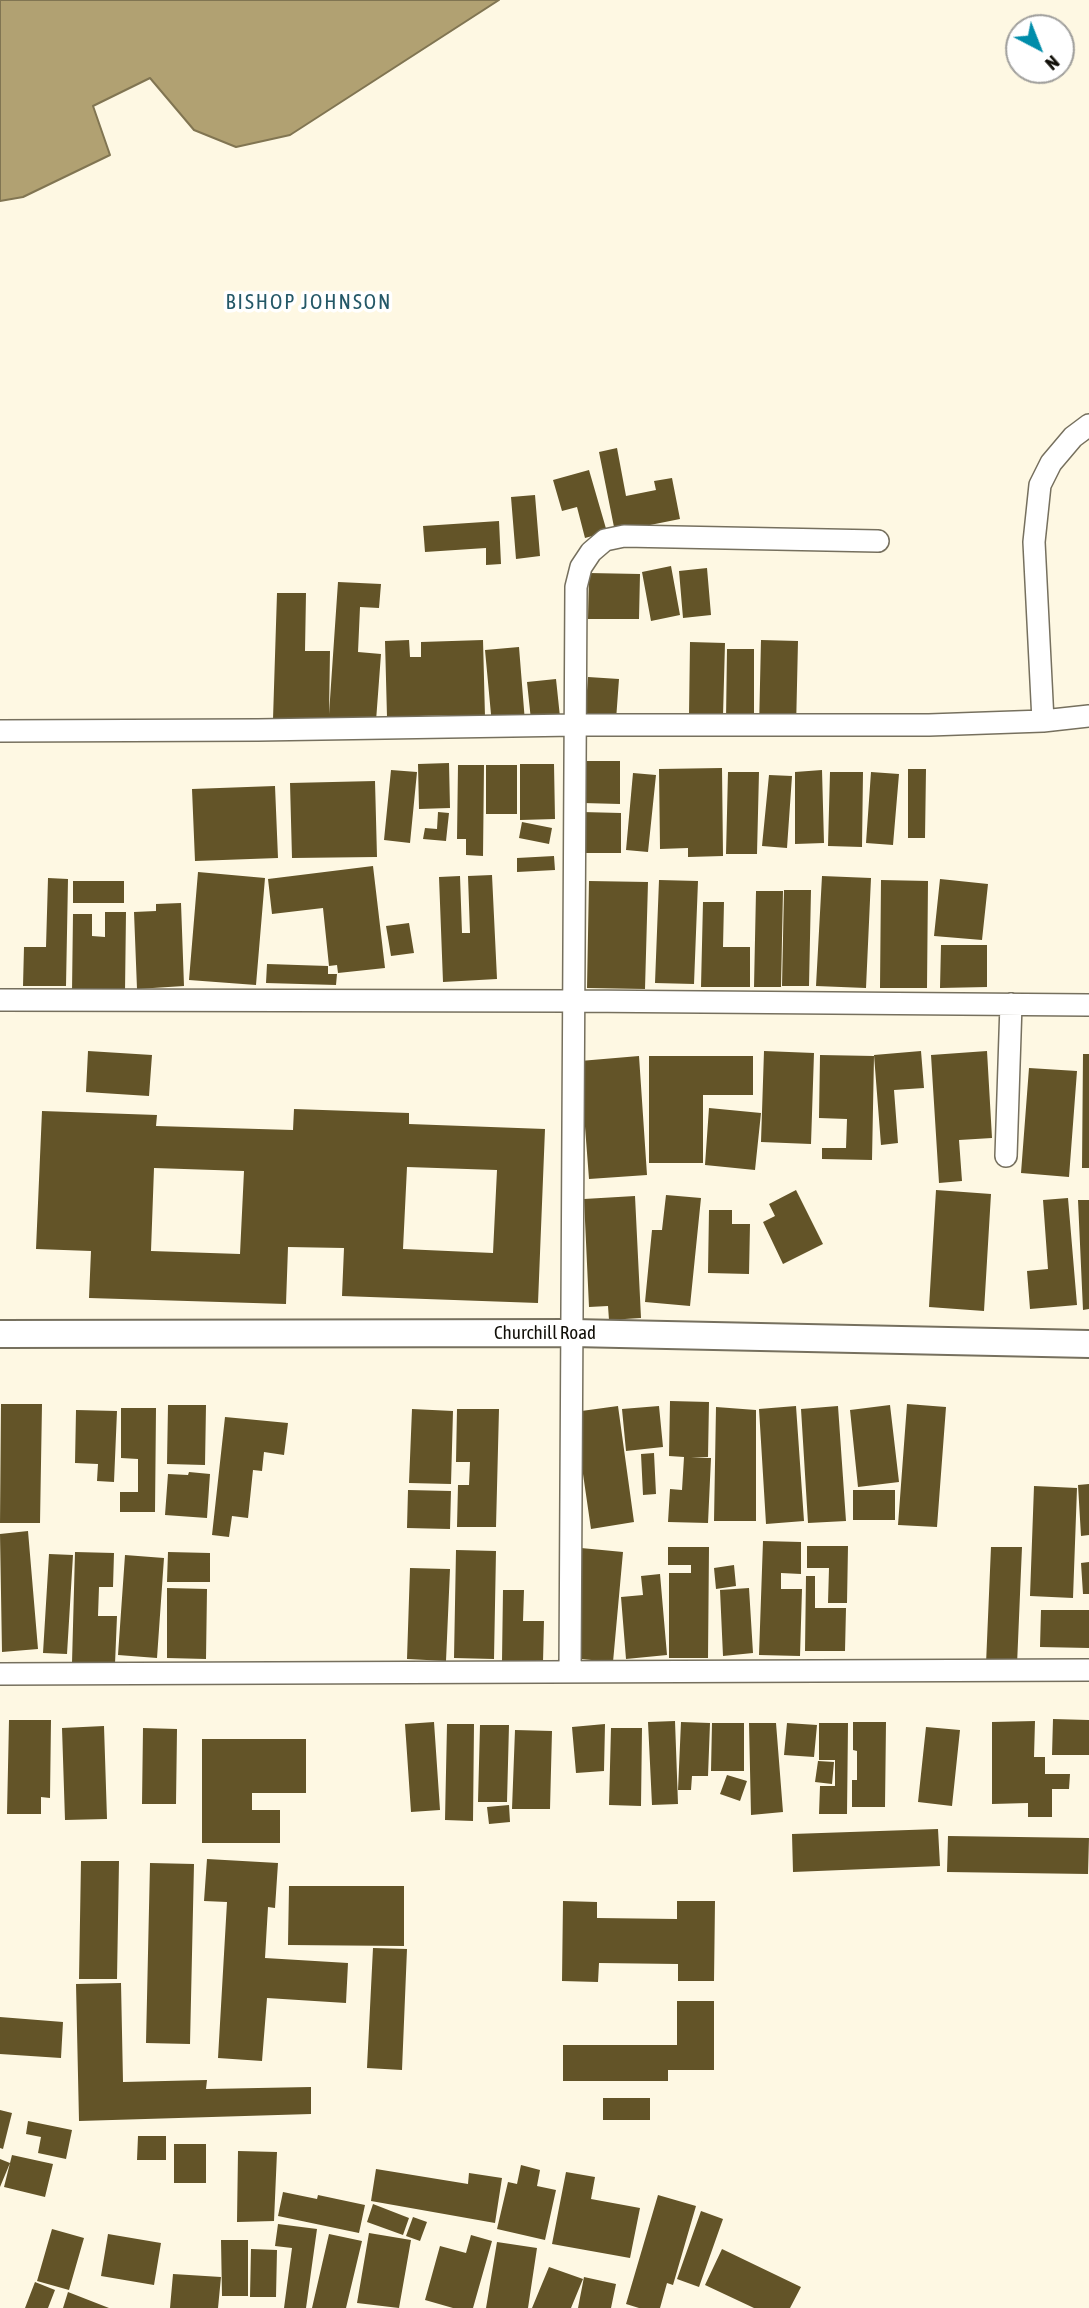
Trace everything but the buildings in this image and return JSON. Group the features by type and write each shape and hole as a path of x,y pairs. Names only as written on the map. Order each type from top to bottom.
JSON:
{"street":[{"path":"1043,721 1034,542 1038,495 1051,463 1073,437 1089,425"},
{"path":"570,1672 576,587 581,567 591,552 605,540 624,536 878,541"},
{"path":"0,731 575,725 929,725 1043,721 1089,716"},
{"path":"0,1000 1089,1005"},
{"path":"1006,1156 1011,1004"},
{"name":"Churchill Road","path":"0,1334 573,1333 1089,1344"},
{"path":"0,1674 1089,1670"}],"shaded area":[{"path":"0,0 499,0 290,135 236,147 194,130 150,78 93,106 110,155 23,197 0,201"}],"district":[{"name":"BISHOP JOHNSON","path":"309,302"}]}
